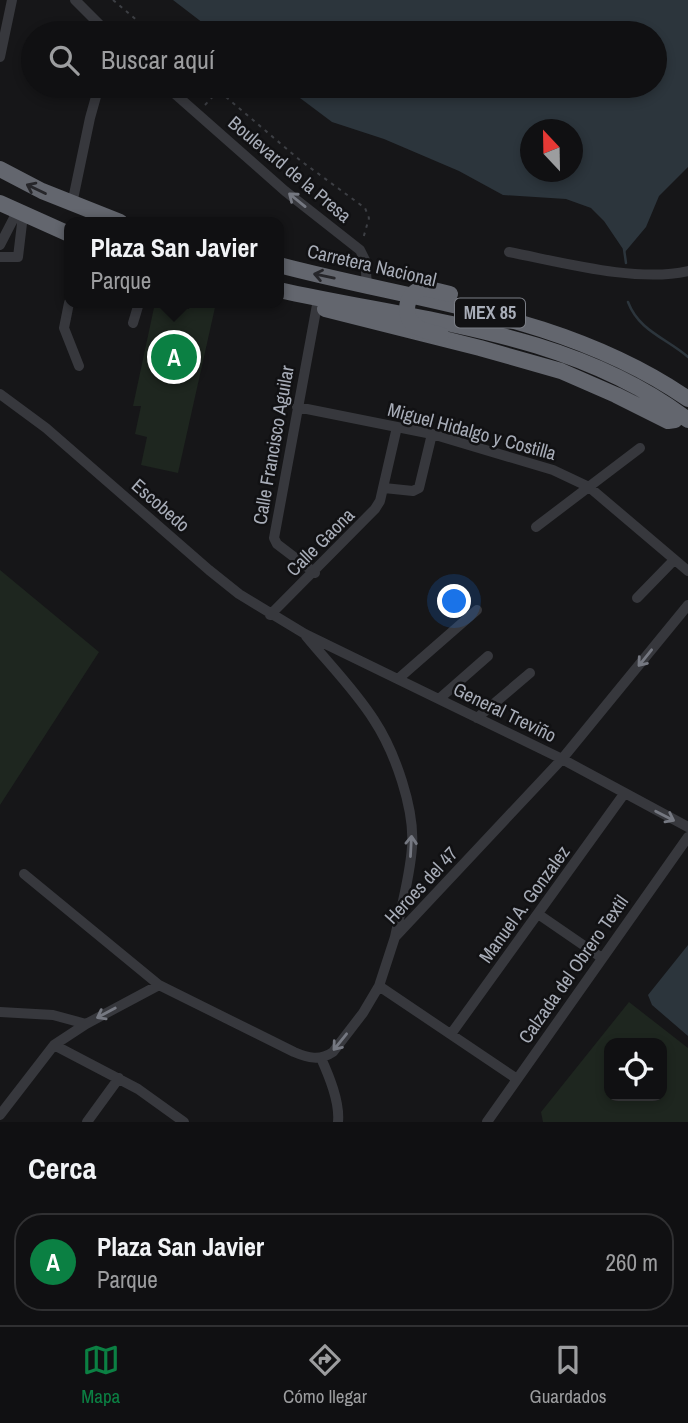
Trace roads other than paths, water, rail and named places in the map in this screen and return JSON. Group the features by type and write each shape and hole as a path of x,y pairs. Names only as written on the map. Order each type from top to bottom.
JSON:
{"highway":[{"path":"0,169 72,204 107,217"},
{"path":"0,203 64,232"},
{"name":"Carretera Nacional","path":"284,266 503,316 559,333 614,356 688,399"},
{"name":"MEX 85","path":"683,421 553,362 422,329 412,323 407,314 409,300 414,293 423,289 518,309 574,328 635,356 688,388"},
{"name":"MEX 85","path":"284,291 472,328 554,351 657,398 683,421"},
{"name":"MEX 85","path":"302,295 317,305 377,324 536,363 595,386 668,421 683,421"}],"street":[{"path":"0,57 12,0"},
{"path":"75,0 96,21"},
{"path":"72,204 96,98"},
{"name":"Boulevard de la Presa","path":"180,98 285,191 360,250 365,260 368,285"},
{"path":"0,245 20,213"},
{"path":"0,257 18,257 20,213"},
{"path":"509,252 636,274 688,271"},
{"name":"Calle Francisco Aguilar","path":"315,573 277,544 274,538 317,305"},
{"path":"68,308 64,328 79,366"},
{"path":"133,323 138,308"},
{"name":"Escobedo","path":"0,394 90,465 209,570 270,615 304,634"},
{"name":"Miguel Hidalgo y Costilla","path":"297,407 432,434 534,463 589,487 688,571"},
{"name":"Calle Gaona","path":"270,615 366,521 380,501 397,426"},
{"path":"384,488 413,491 419,488 432,434"},
{"path":"536,527 640,447"},
{"path":"637,598 674,559"},
{"name":"Heroes del 47","path":"321,1058 333,1052 379,986 395,937 562,759 688,605"},
{"path":"398,679 477,610"},
{"path":"304,634 374,720 402,785 411,823 412,848 395,937"},
{"name":"General Treviño","path":"304,634 562,759 688,827"},
{"path":"439,699 488,656"},
{"path":"477,718 530,673"},
{"name":"Manuel A. Gonzalez","path":"451,1034 624,794"},
{"name":"Calzada del Obrero Textil","path":"487,1122 688,837"},
{"path":"24,874 159,985 294,1052 321,1058 335,1099 338,1122"},
{"path":"538,914 602,958"},
{"path":"0,1115 54,1045 86,1024 159,985"},
{"path":"379,986 517,1079"},
{"path":"0,1012 66,1017 86,1024"},
{"path":"54,1045 138,1089 184,1122"},
{"path":"87,1122 119,1078"}],"waterway":[{"path":"624,249 626,263"},
{"path":"628,302 646,327 688,357"}],"place":[{"name":"Plaza San Javier","path":"174,357"}]}
